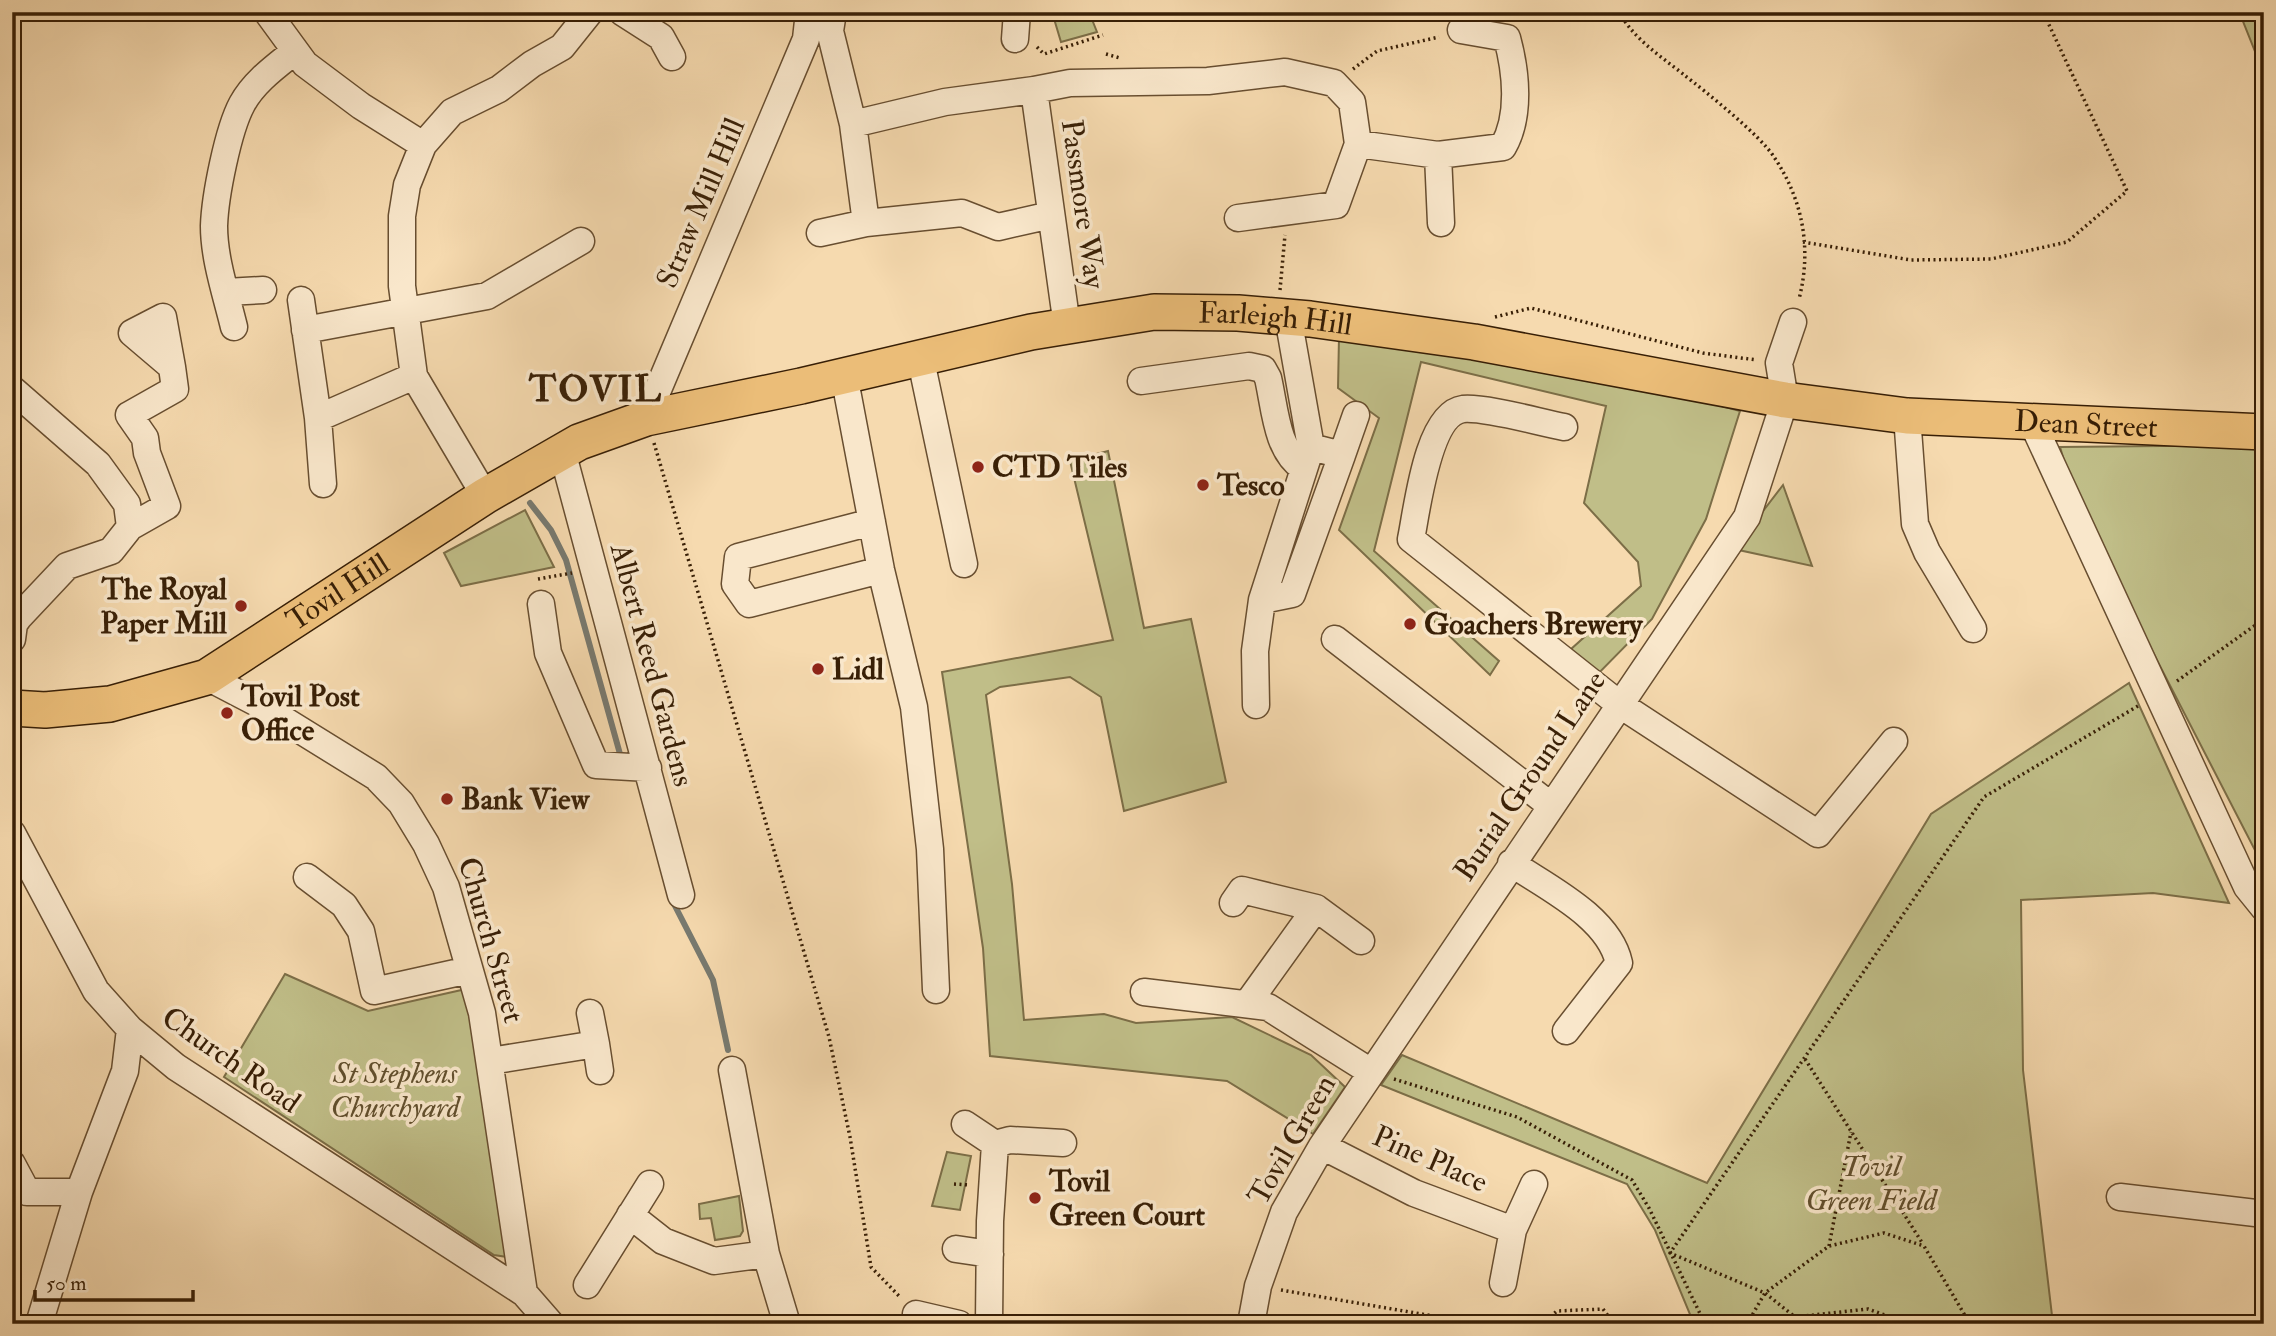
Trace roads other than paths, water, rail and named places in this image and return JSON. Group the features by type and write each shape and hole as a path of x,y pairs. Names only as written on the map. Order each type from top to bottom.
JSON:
{"main road":[{"name":"Farleigh Hill","path":"646,418 920,356 1067,326 1154,312 1238,313 1288,317 1474,342 1785,400 1907,416"},
{"name":"Dean Street","path":"1907,416 2033,424 2264,432"},
{"name":"Tovil Hill","path":"12,709 45,710 110,704 207,677 485,496 562,451 646,418"}],"street":[{"path":"267,12 295,51 327,82 423,145"},
{"path":"485,496 414,376 404,310 402,216 407,185 423,145 452,112 499,89 532,64 562,47 590,12"},
{"path":"622,12 661,37 672,57"},
{"name":"Straw Mill Hill","path":"646,418 806,39 809,12"},
{"path":"833,12 830,31 853,124 866,223"},
{"path":"1015,40 1017,12"},
{"path":"1238,218 1283,222 1336,205 1358,144 1438,155 1503,147 1512,131 1515,64 1507,38 1461,30"},
{"path":"234,327 214,225 234,121 253,88 295,51"},
{"name":"Passmore Way","path":"853,124 945,102 1070,83 1208,81 1285,72 1334,83 1352,102 1358,144"},
{"name":"Passmore Way","path":"1034,90 1067,326"},
{"path":"1438,155 1441,223"},
{"path":"820,233 866,223 961,213 998,227 1051,215"},
{"path":"305,330 487,296 581,241"},
{"path":"226,292 263,290"},
{"path":"301,300 318,418 323,484"},
{"path":"1256,705 1255,652 1262,600 1307,457 1288,317"},
{"path":"1785,400 1779,363 1793,322"},
{"path":"920,356 964,564"},
{"path":"1141,382 1249,366 1263,369 1269,378 1283,444 1291,459 1342,455"},
{"path":"12,639 18,607 67,566 111,551 130,527 167,506 147,453 145,438 129,415 175,389 172,368"},
{"path":"844,375 881,570 914,707 930,849 936,990"},
{"path":"318,418 414,376"},
{"path":"12,389 98,464 127,504 130,527"},
{"name":"Burial Ground Lane","path":"1371,1072 1747,517 1785,400"},
{"path":"1564,427 1471,409 1454,412 1440,428 1427,458 1411,539 1619,704 1818,834 1894,741"},
{"path":"1262,600 1292,594 1356,415"},
{"path":"1907,416 1914,524 1927,552 1973,629"},
{"path":"2033,424 2247,887 2264,908"},
{"name":"Albert Reed Gardens","path":"562,451 591,569 681,895"},
{"path":"872,522 738,557 735,584 750,604 881,570"},
{"path":"541,604 548,653 596,765 648,768"},
{"path":"1335,639 1550,806"},
{"name":"Church Street","path":"207,677 256,702 376,777 401,803 426,844 446,887 482,1013 524,1293"},
{"name":"Church Road","path":"12,833 96,991 130,1029 176,1067 524,1293 551,1324"},
{"path":"1511,863 1582,912 1615,945 1619,964 1566,1031"},
{"path":"307,877 344,905 361,931 374,991 469,970"},
{"path":"1233,903 1242,890 1317,908 1361,942"},
{"path":"1247,1004 1317,908"},
{"path":"1144,992 1268,1007 1371,1072"},
{"path":"590,1013 600,1071"},
{"path":"39,1324 79,1192 125,1071 130,1029"},
{"path":"490,1061 596,1044"},
{"path":"732,1070 766,1254 787,1324"},
{"name":"Tovil Green","path":"1251,1324 1258,1286 1283,1212 1322,1146 1371,1072"},
{"path":"965,1124 995,1144 1010,1140 1063,1143"},
{"path":"989,1324 990,1221 995,1144"},
{"name":"Pine Place","path":"1322,1146 1414,1193 1513,1230"},
{"path":"12,1164 27,1192 79,1192"},
{"path":"587,1285 650,1184"},
{"name":"Pine Place","path":"1503,1283 1513,1230 1534,1184"},
{"path":"2120,1197 2264,1214"},
{"path":"631,1215 663,1241 714,1261 766,1254"},
{"path":"956,1249 990,1254"},
{"path":"916,1314 958,1324"}],"waterway":[{"path":"530,503 551,530 566,560 620,754"},
{"path":"673,902 713,980 728,1050"}],"place":[{"name":"CTD Tiles","path":"978,467"},
{"name":"Tesco","path":"1203,485"},
{"name":"The Royal Paper Mill","path":"241,606"},
{"name":"Goachers Brewery","path":"1410,624"},
{"name":"Lidl","path":"818,669"},
{"name":"Tovil Post Office","path":"227,713"},
{"name":"Bank View","path":"447,799"},
{"name":"Tovil Green Court","path":"1035,1198"}],"district":[{"name":"TOVIL","path":"596,389"}],"park label":[{"name":"St Stephens Churchyard","path":"395,1090"},
{"name":"Tovil Green Field","path":"1871,1183"}]}
